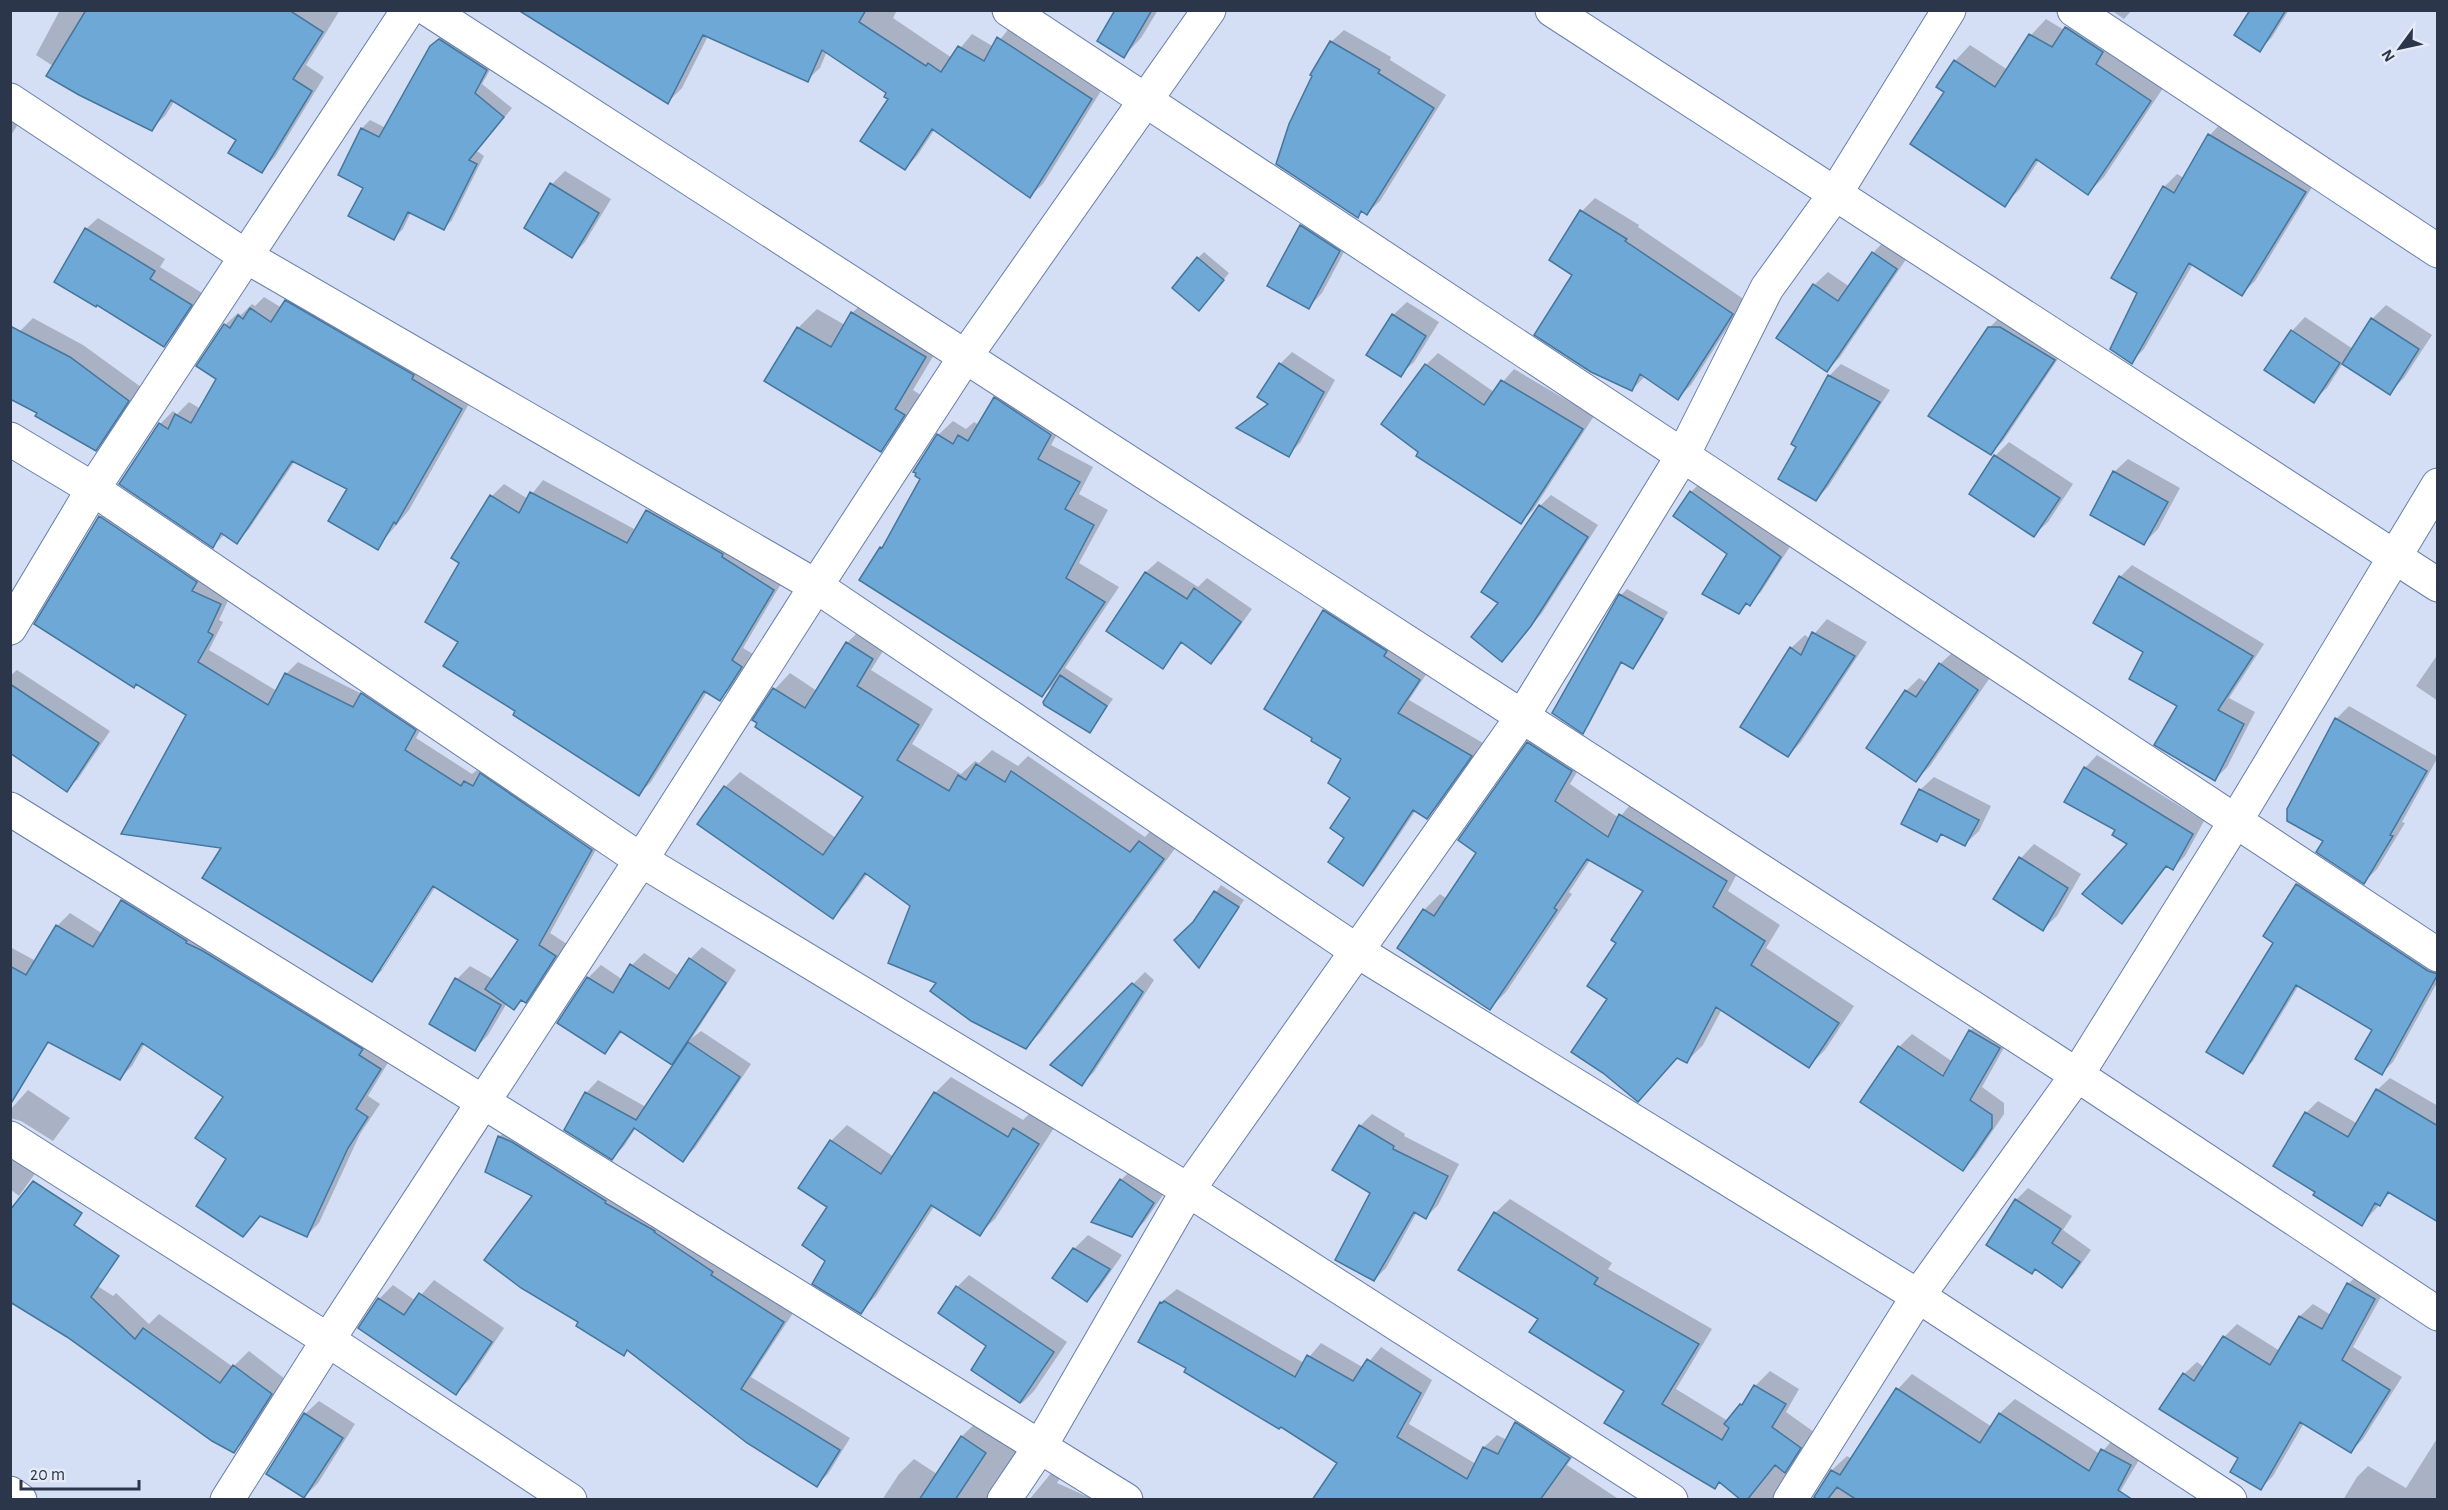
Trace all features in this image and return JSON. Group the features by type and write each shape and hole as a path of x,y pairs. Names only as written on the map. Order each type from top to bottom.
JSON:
{"street":[{"path":"10,628 93,489 408,10"},
{"path":"429,10 2077,1075 2438,1314"},
{"path":"1009,10 2438,956"},
{"path":"227,1500 328,1340 965,357 1209,10"},
{"path":"1552,10 2438,585"},
{"path":"1004,1500 1041,1445 1188,1190 1522,717 1683,455 1767,288 1835,194 1949,10"},
{"path":"2074,10 2438,252"},
{"path":"10,100 247,257 816,586 1357,951 1918,1296 2230,1500"},
{"path":"10,439 93,489 641,860 1188,1190 1671,1500"},
{"path":"1790,1500 1918,1296 2077,1075 2235,822 2393,556 2438,485"},
{"path":"10,809 1041,1445 1126,1500"},
{"path":"10,1138 328,1340 570,1500"},
{"path":"10,1493 20,1500"}],"building":[{"path":"86,10 289,10 323,32 293,79 312,91 262,173 228,153 236,140 171,100 152,131 46,76"},
{"path":"518,10 866,10 859,22 926,66 928,63 941,72 958,46 984,61 997,37 1092,99 1030,198 932,129 905,170 860,141 888,99 884,97 886,93 822,50 808,82 703,35 668,104"},
{"path":"1115,10 1152,10 1124,58 1097,41"},
{"path":"2250,10 2286,10 2260,52 2234,35"},
{"path":"2065,27 2103,52 2096,64 2151,101 2088,195 2036,159 2005,207 1910,144 1944,92 1936,87 1954,60 1995,87 2029,34 2052,47"},
{"path":"439,39 487,70 475,93 504,117 469,160 477,164 444,230 408,212 394,240 348,216 363,188 338,175 361,128 379,137 430,46"},
{"path":"1330,41 1380,70 1378,73 1434,108 1367,215 1361,211 1358,218 1276,164 1289,124 1312,76 1310,75"},
{"path":"2208,134 2306,192 2242,296 2189,263 2132,364 2110,349 2137,293 2111,278 2163,186 2174,193"},
{"path":"550,183 599,213 572,258 524,228"},
{"path":"1580,210 1627,239 1625,241 1733,314 1678,400 1640,374 1632,391 1591,372 1534,335 1572,275 1549,260"},
{"path":"1300,225 1340,251 1309,309 1267,286"},
{"path":"85,228 155,271 150,279 192,305 164,347 97,305 96,307 54,282"},
{"path":"1872,252 1897,269 1827,372 1776,338 1813,284 1838,301"},
{"path":"1197,257 1224,280 1199,311 1172,288"},
{"path":"285,300 414,375 412,379 462,409 396,524 394,522 378,550 328,521 347,489 292,461 237,544 221,533 213,548 119,484 159,423 168,429 175,414 191,423 216,379 196,366 224,324 230,328 238,315 243,319 250,308 271,322"},
{"path":"851,312 926,357 895,409 905,415 881,452 764,381 797,327 831,347"},
{"path":"1392,314 1426,336 1401,377 1366,355"},
{"path":"2371,318 2419,349 2390,395 2342,364"},
{"path":"10,326 70,357 129,401 96,451 35,416 37,413 10,399"},
{"path":"1988,327 2000,327 2055,360 1991,455 1928,416"},
{"path":"2291,330 2340,363 2314,403 2264,370"},
{"path":"1279,363 1324,392 1289,457 1236,428 1268,404 1257,397"},
{"path":"1425,364 1484,405 1501,380 1583,429 1521,524 1416,456 1418,452 1381,424"},
{"path":"1828,375 1880,402 1816,501 1778,479 1796,447 1791,444"},
{"path":"994,397 1051,435 1038,459 1080,482 1065,509 1094,525 1066,578 1105,602 1042,697 859,580 880,547 882,548 920,479 913,472 937,434 953,444 958,435 968,441"},
{"path":"1994,455 2060,498 2034,537 1969,494"},
{"path":"2113,471 2168,502 2144,545 2090,515"},
{"path":"1690,491 1781,557 1750,606 1746,603 1739,614 1702,594 1727,554 1673,516"},
{"path":"530,492 627,543 646,510 723,554 722,557 774,590 732,660 742,667 720,701 704,691 639,796 513,715 515,711 443,666 458,642 425,622 459,563 451,558 490,495 519,513"},
{"path":"1539,505 1588,537 1531,626 1502,662 1471,637 1498,603 1481,592"},
{"path":"99,516 197,582 192,591 221,604 208,632 213,635 198,662 268,705 285,673 353,707 361,693 416,730 405,750 461,786 464,781 473,786 480,773 592,850 539,945 556,956 526,1003 521,1000 514,1010 485,989 518,940 433,886 372,982 202,878 221,848 121,834 186,715 136,684 134,688 34,624"},
{"path":"1145,572 1187,599 1194,588 1241,622 1211,664 1181,642 1163,669 1106,631"},
{"path":"2119,576 2253,656 2218,710 2244,724 2215,781 2154,745 2177,706 2129,679 2143,652 2093,623"},
{"path":"1619,594 1663,619 1633,669 1621,662 1583,734 1552,713"},
{"path":"1323,610 1387,651 1384,656 1420,680 1398,713 1472,756 1427,819 1413,810 1363,886 1328,862 1344,838 1330,828 1350,798 1328,783 1341,759 1311,741 1312,738 1264,709"},
{"path":"1812,632 1855,656 1788,757 1740,727 1790,647 1801,655"},
{"path":"846,642 873,659 857,686 919,725 897,760 949,791 958,775 966,780 976,764 1005,782 1011,771 1130,852 1139,841 1164,859 1026,1049 971,1021 930,991 936,983 888,963 910,906 865,873 833,919 697,824 724,786 823,855 863,797 755,727 757,723 752,720 773,688 805,708"},
{"path":"1939,663 1978,690 1916,782 1866,748 1905,690 1916,697"},
{"path":"1060,675 1107,706 1090,733 1044,705 1043,702"},
{"path":"10,684 99,743 67,792 10,753"},
{"path":"2335,718 2427,771 2390,835 2393,836 2364,884 2316,852 2323,841 2287,821 2287,809"},
{"path":"1527,742 1572,771 1555,801 1608,837 1619,814 1727,881 1713,907 1765,941 1751,965 1839,1023 1809,1068 1716,1007 1687,1063 1677,1058 1638,1102 1603,1073 1571,1052 1607,999 1587,986 1616,943 1611,940 1643,891 1587,859 1554,908 1557,910 1490,1010 1397,948 1423,909 1434,916 1476,853 1458,840"},
{"path":"2084,767 2193,834 2173,870 2166,866 2122,924 2082,894 2127,844 2112,835 2115,830 2064,802"},
{"path":"1919,789 1979,820 1965,846 1941,834 1937,842 1901,824"},
{"path":"2019,857 2068,888 2043,931 1993,899"},
{"path":"2296,884 2428,971 2438,974 2382,1075 2355,1059 2372,1030 2296,985 2243,1074 2206,1052 2273,943 2263,936"},
{"path":"1214,891 1239,907 1199,968 1174,940 1193,922"},
{"path":"121,900 187,941 186,943 203,951 363,1049 359,1055 381,1069 356,1109 368,1117 348,1148 307,1237 260,1216 243,1237 196,1206 226,1159 195,1138 223,1097 142,1043 120,1080 48,1042 10,1105 10,966 26,975 56,925 93,947"},
{"path":"689,958 726,983 672,1065 620,1031 605,1054 557,1023 587,977 613,993 630,964 669,989"},
{"path":"455,978 501,1005 475,1051 429,1024"},
{"path":"1132,983 1143,992 1082,1086 1050,1065"},
{"path":"1969,1030 2000,1048 1970,1100 1992,1115 1992,1128 1963,1171 1860,1102 1898,1046 1943,1076"},
{"path":"688,1042 740,1077 683,1162 634,1128 612,1160 564,1130 585,1092 636,1120"},
{"path":"2376,1089 2438,1126 2438,1222 2388,1192 2380,1206 2375,1203 2362,1226 2313,1195 2315,1192 2273,1166 2305,1112 2348,1137"},
{"path":"934,1092 1008,1137 1013,1128 1039,1144 980,1236 931,1205 861,1314 812,1284 825,1261 802,1245 827,1207 798,1188 830,1140 881,1174"},
{"path":"1359,1125 1394,1146 1393,1149 1448,1176 1426,1219 1414,1212 1374,1281 1335,1260 1370,1193 1332,1170"},
{"path":"498,1136 512,1142 606,1201 605,1203 655,1231 713,1272 711,1275 784,1322 741,1389 840,1450 817,1487 747,1443 627,1350 624,1356 576,1326 578,1322 521,1288 484,1260 532,1196 485,1172"},
{"path":"1120,1179 1154,1203 1132,1237 1091,1222"},
{"path":"33,1181 82,1213 74,1225 119,1256 91,1297 135,1339 143,1328 220,1383 233,1365 272,1394 234,1453 212,1441 67,1337 10,1302 10,1210"},
{"path":"2015,1199 2061,1229 2052,1243 2080,1262 2062,1288 2035,1269 2032,1274 1986,1245"},
{"path":"1494,1212 1598,1278 1594,1284 1699,1344 1662,1404 1722,1440 1729,1428 1724,1424 1740,1404 1742,1405 1754,1385 1786,1404 1772,1427 1801,1448 1785,1473 1775,1465 1747,1500 1741,1500 1719,1482 1715,1489 1604,1423 1624,1391 1529,1332 1538,1319 1458,1270"},
{"path":"1073,1248 1110,1269 1087,1302 1052,1278"},
{"path":"2347,1283 2375,1299 2342,1360 2390,1390 2351,1453 2300,1422 2261,1490 2230,1472 2238,1458 2159,1409 2183,1373 2194,1381 2223,1336 2270,1365 2299,1316 2322,1329"},
{"path":"956,1286 1054,1352 1020,1403 971,1370 986,1346 938,1313"},
{"path":"419,1293 492,1342 456,1395 358,1328 378,1298 404,1315"},
{"path":"1164,1301 1295,1377 1307,1355 1353,1381 1367,1359 1421,1393 1397,1437 1467,1479 1483,1447 1498,1454 1515,1422 1570,1458 1540,1500 1312,1500 1337,1463 1281,1427 1279,1429 1184,1372 1186,1368 1138,1342 1160,1302"},
{"path":"1896,1388 1980,1443 1999,1413 2089,1471 2101,1449 2131,1465 2118,1490 2133,1500 1857,1500 1837,1487 1827,1500 1818,1500 1814,1497 1831,1470 1840,1475"},
{"path":"304,1413 343,1438 304,1498 266,1474"},
{"path":"961,1436 986,1453 955,1500 919,1500"}]}
